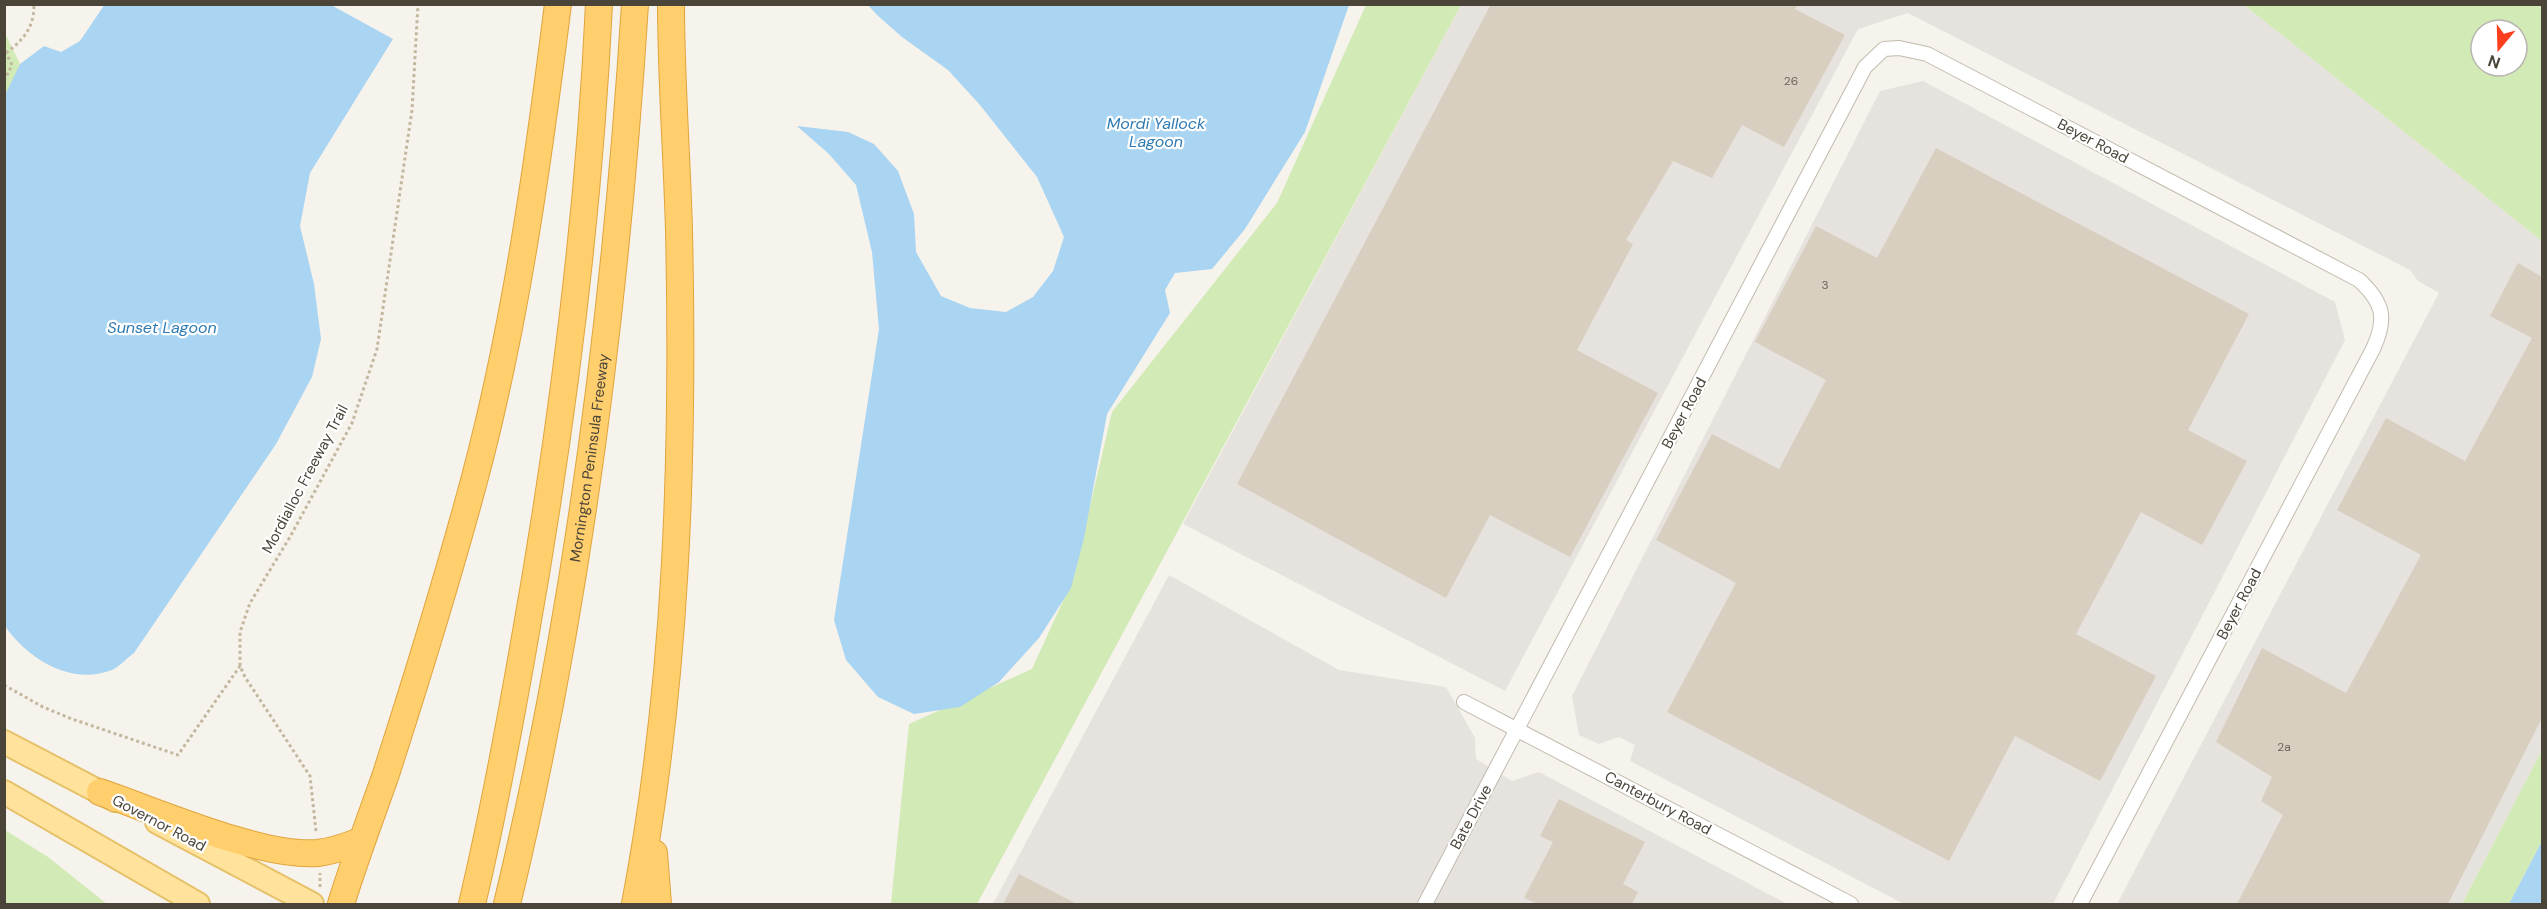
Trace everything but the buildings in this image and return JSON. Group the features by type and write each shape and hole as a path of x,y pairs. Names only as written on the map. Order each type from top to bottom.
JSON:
{"highway":[{"path":"323,902 362,840 439,605 476,476 505,345 529,213 558,4"},
{"path":"474,897 507,740 541,548 573,310 595,94 599,4"},
{"name":"Mornington Peninsula Freeway","path":"508,902 538,765 582,509 610,302 635,4"},
{"path":"635,904 652,817 670,633 677,500 679,231 671,4"},
{"path":"100,792 223,835 271,849 318,853 346,847 362,840"},
{"path":"652,817 658,904"}],"main road":[{"name":"Governor Road","path":"4,742 323,902"},
{"path":"4,792 198,904"}],"street":[{"name":"Beyer Road","path":"1518,730 1865,67 1884,49 1899,48 1927,54 2359,280 2372,292 2382,314 2380,334 2373,350 2080,904"},
{"name":"Canterbury Road","path":"1464,702 1851,904"},
{"name":"Bate Drive","path":"1425,904 1518,730"}],"path":[{"path":"4,81 12,65 5,53 19,42 34,22 34,4"},
{"name":"Mordialloc Freeway Trail","path":"240,666 240,632 250,603 290,537 352,423 377,349 412,110 418,4"},
{"path":"4,685 43,707 80,723 178,755 240,666 266,711 293,747 310,776 323,902"}],"shaded area":[{"path":"1461,5 2244,5 2542,241 2542,750 2462,904 2117,904 2439,293 2418,281 2410,270 1908,13 1858,29 1505,691 1183,524"},
{"path":"1923,81 2335,302 2345,340 2053,904 1904,904 1630,761 1635,745 1619,737 1599,744 1579,735 1572,696 1880,91"},
{"path":"1169,575 1339,670 1446,687 1475,738 1476,759 1512,781 1539,772 1787,904 993,904"}],"green space":[{"path":"1366,5 1461,5 977,904 891,904 909,724 1032,669 1073,579 1112,412 1277,203"},
{"path":"2244,5 2542,5 2542,241"},
{"path":"5,33 20,64 5,97"},
{"path":"2542,750 2542,841 2509,904 2462,904"},
{"path":"5,830 48,857 107,904 5,904"}],"water":[{"name":"Sunset Lagoon","path":"105,4 331,5 393,39 310,173 300,226 314,284 321,339 312,377 276,444 134,653 112,670 81,675 66,672 38,659 5,626 4,97 20,64 44,46 61,52 80,41"},
{"name":"Mordi Yallock Lagoon","path":"868,5 1349,5 1305,132 1245,229 1212,269 1175,273 1165,290 1170,313 1107,414 1084,538 1071,588 1039,638 999,682 960,707 914,714 878,697 846,660 834,620 879,329 872,252 856,185 829,154 797,126 848,132 874,144 898,171 914,214 916,252 941,296 970,308 1006,312 1033,297 1053,271 1064,237 1037,177 980,105 948,70 902,37"},
{"path":"2542,841 2542,904 2509,904"}]}
